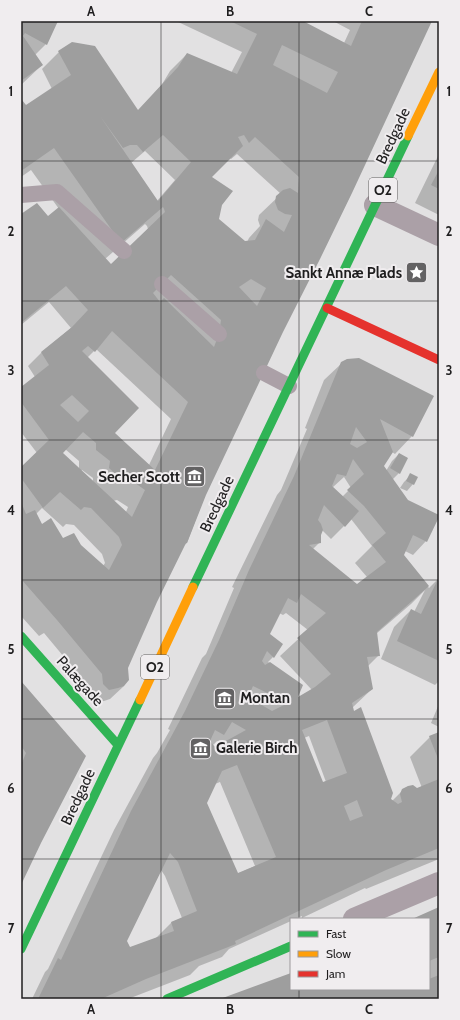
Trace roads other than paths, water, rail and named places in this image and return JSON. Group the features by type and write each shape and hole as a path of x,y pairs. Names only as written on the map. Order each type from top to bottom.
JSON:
{"main road":[{"name":"Bredgade","path":"21,949 439,72"},
{"path":"326,308 439,360"},
{"name":"Palægade","path":"21,636 118,745"},
{"path":"167,999 290,946"}],"street":[{"path":"376,205 439,235"},
{"path":"356,918 439,883"}],"lane":[{"path":"21,195 57,192 124,251"},
{"path":"162,284 219,334"},
{"path":"264,373 289,386"}],"place":[{"name":"Sankt Annæ Plads","path":"417,273"},
{"name":"Secher Scott","path":"195,477"},
{"name":"Montan","path":"224,698"},
{"name":"Galerie Birch","path":"201,748"}]}
